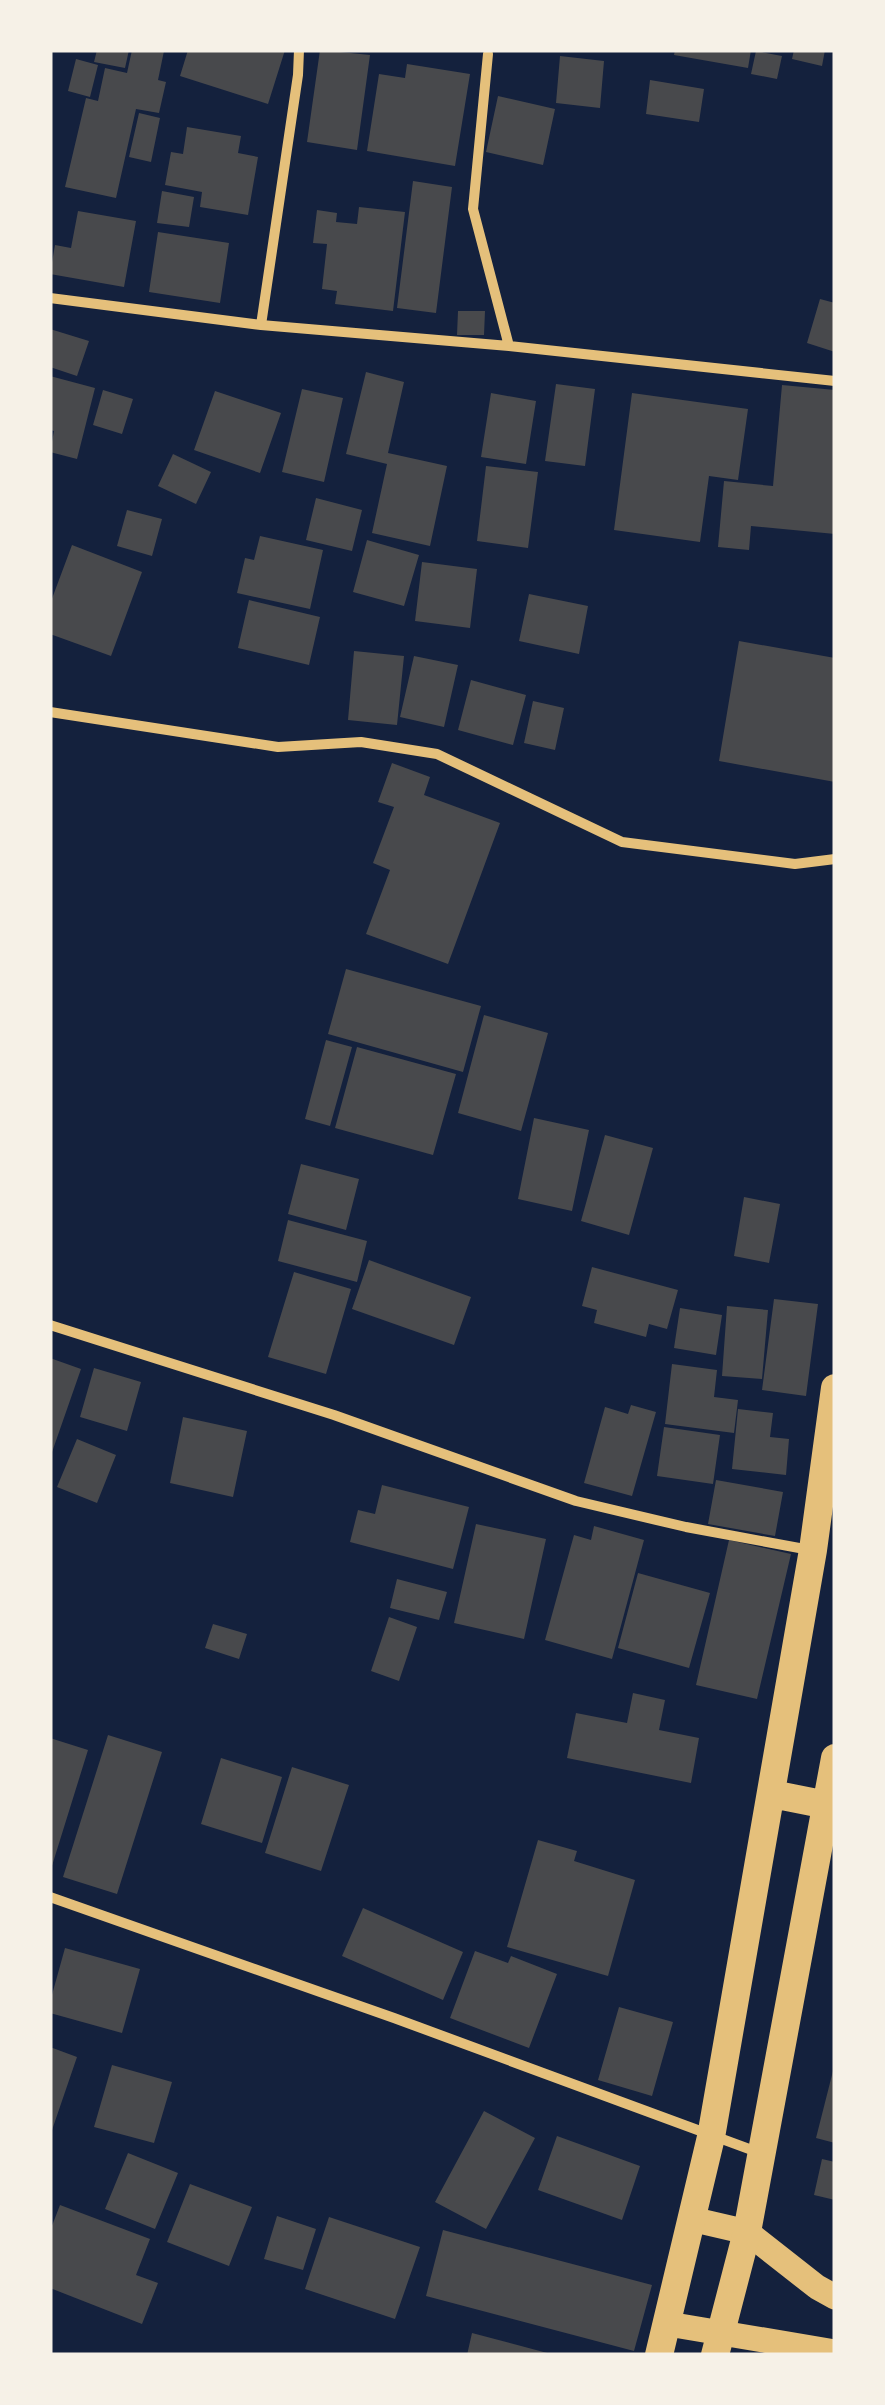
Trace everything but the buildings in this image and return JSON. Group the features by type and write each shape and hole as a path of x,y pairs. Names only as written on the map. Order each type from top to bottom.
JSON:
{"highway":[{"path":"659,2355 712,2137 813,1550 835,1388"},
{"path":"718,2344 747,2232 835,1758"},
{"path":"772,1794 827,1805"}],"main road":[{"path":"691,2219 747,2232 835,2297"},
{"path":"668,2324 718,2344 835,2352"}],"street":[{"path":"261,325 299,50"},
{"path":"488,54 472,209 509,346"},
{"path":"50,298 261,325 509,346 835,382"},
{"path":"50,712 278,747 361,742 436,754 622,842 795,864 835,859"},
{"path":"50,1325 334,1414 576,1501 813,1550"},
{"path":"50,1896 761,2154"}]}
